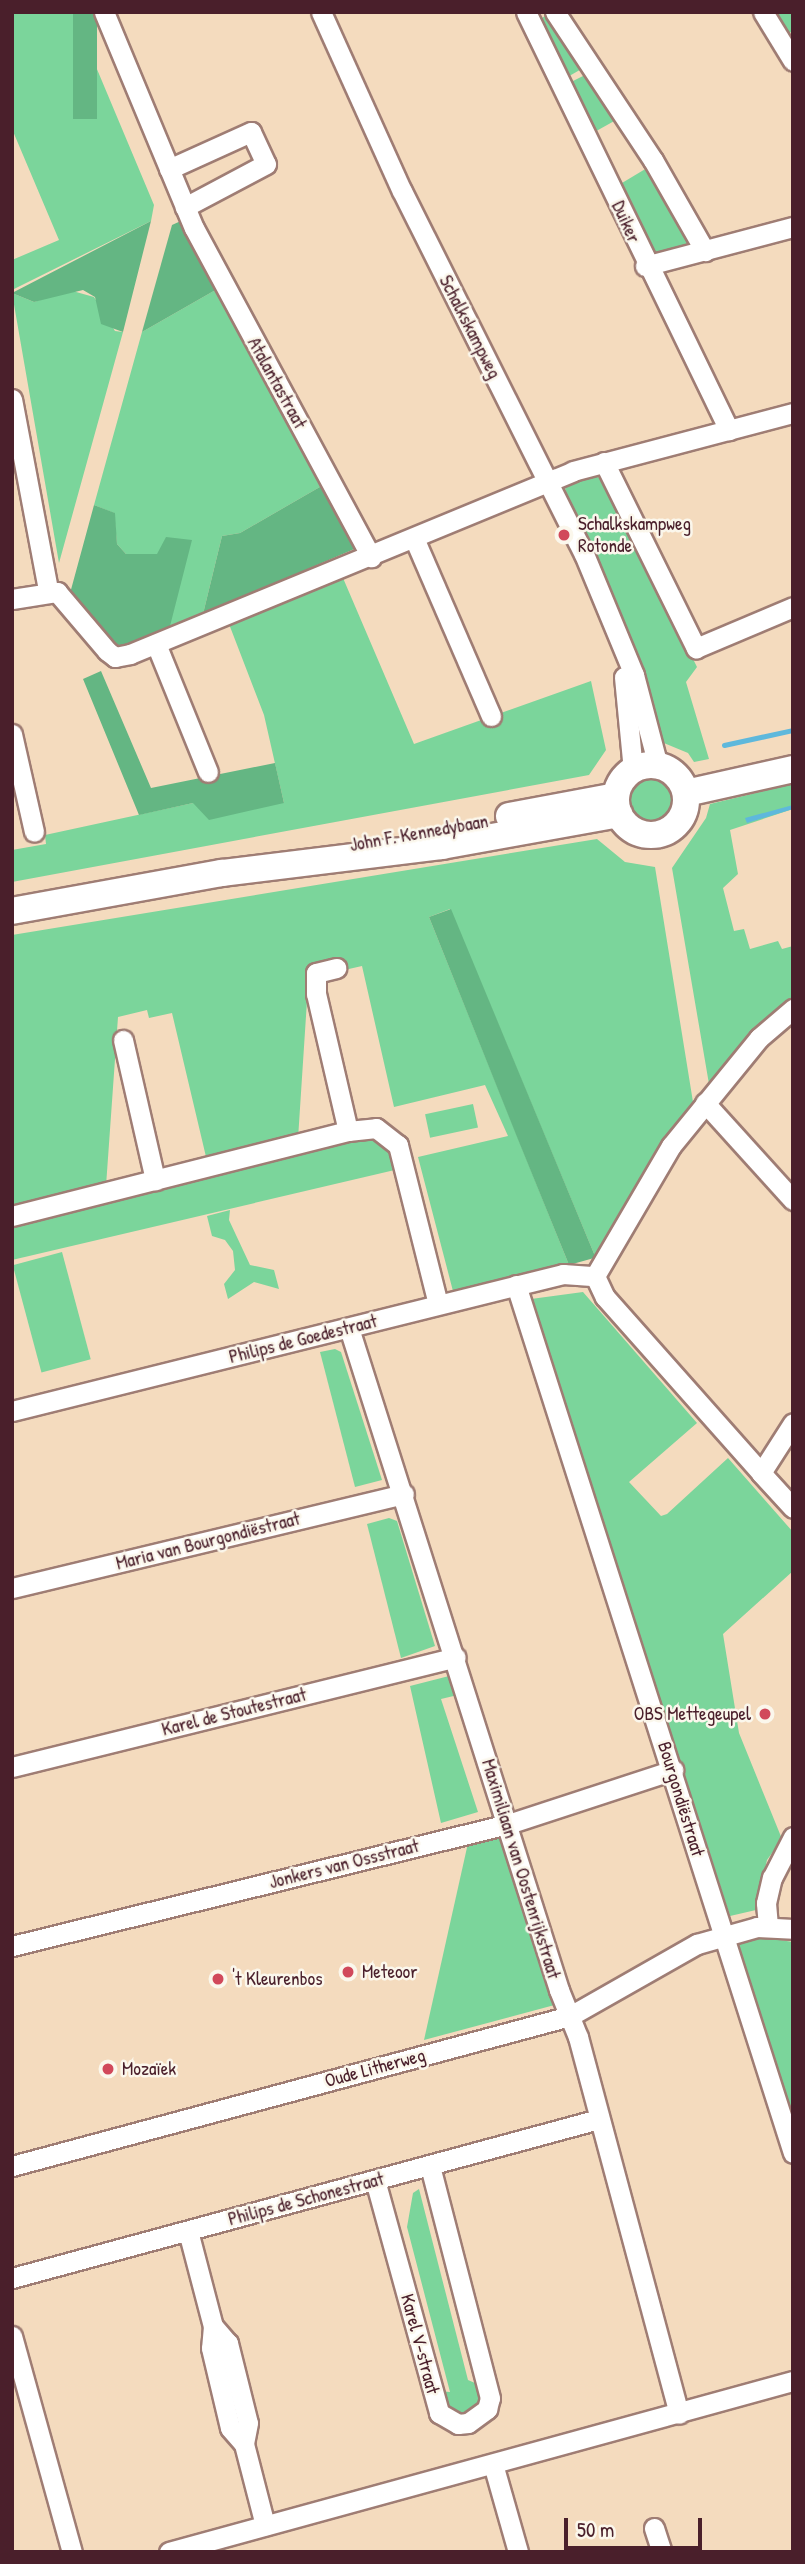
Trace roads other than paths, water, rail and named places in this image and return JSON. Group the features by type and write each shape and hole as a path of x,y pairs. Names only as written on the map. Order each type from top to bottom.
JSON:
{"main road":[{"path":"645,768 675,775 686,793 681,818 661,834 635,831 618,805 645,768"},
{"path":"686,793 793,769"},
{"name":"John F. Kennedybaan","path":"12,911 222,873 442,846 618,805"}],"street":[{"name":"Atalantastraat","path":"104,12 185,207 371,557"},
{"name":"Schalkskampweg","path":"321,12 402,191 549,480 634,675 645,768"},
{"name":"Duiker","path":"526,12 645,266 729,430"},
{"path":"555,12 653,160 705,251"},
{"path":"763,12 793,61"},
{"path":"169,169 251,132 266,164 185,207"},
{"path":"645,266 793,227"},
{"path":"12,399 48,590"},
{"path":"12,599 48,590 57,592 115,657 156,644 371,557 549,480 604,462 793,413"},
{"path":"604,462 696,648 793,607"},
{"path":"414,538 491,716"},
{"path":"156,644 208,772"},
{"path":"12,734 34,832"},
{"path":"336,968 316,973 316,994 348,1131"},
{"path":"793,1009 759,1038 671,1146 595,1276 605,1297 793,1508"},
{"path":"123,1040 155,1180"},
{"path":"705,1102 793,1200"},
{"path":"12,1216 348,1131 376,1128 398,1145 438,1304"},
{"name":"Philips de Goedestraat","path":"12,1411 563,1274 595,1276"},
{"name":"Bourgondiëstraat","path":"516,1285 673,1770 722,1935 793,2153"},
{"name":"Maximiliaan van Oostenrijkstraat","path":"349,1328 570,2016 679,2414"},
{"path":"761,1473 793,1423"},
{"name":"Maria van Bourgondiëstraat","path":"12,1588 404,1494"},
{"name":"Karel de Stoutestraat","path":"12,1767 456,1657"},
{"name":"Jonkers van Ossstraat","path":"12,1946 508,1824 673,1770"},
{"path":"768,1926 766,1903 772,1878 793,1837"},
{"name":"Oude Litherweg","path":"12,2166 570,2016 697,1944 722,1935 768,1926 793,1929"},
{"name":"Philips de Schonestraat","path":"12,2278 599,2119"},
{"name":"Karel V-straat","path":"375,2180 439,2413 458,2424 468,2423 487,2409 490,2398 430,2166"},
{"path":"188,2231 213,2326 228,2343 248,2423 244,2444 265,2525"},
{"path":"12,2336 72,2552"},
{"path":"169,2552 793,2382"},
{"path":"493,2464 518,2552"},
{"path":"654,2528 662,2552"}],"water":[{"path":"793,805 793,809 747,823 745,818"}],"waterway":[{"path":"724,745 793,730"}],"place":[{"name":"Schalkskampweg Rotonde","path":"564,535"},
{"name":"OBS Mettegeupel","path":"765,1714"},
{"name":"Meteoor","path":"348,1972"},
{"name":"'t Kleurenbos","path":"218,1979"},
{"name":"Mozaïek","path":"108,2069"}]}
